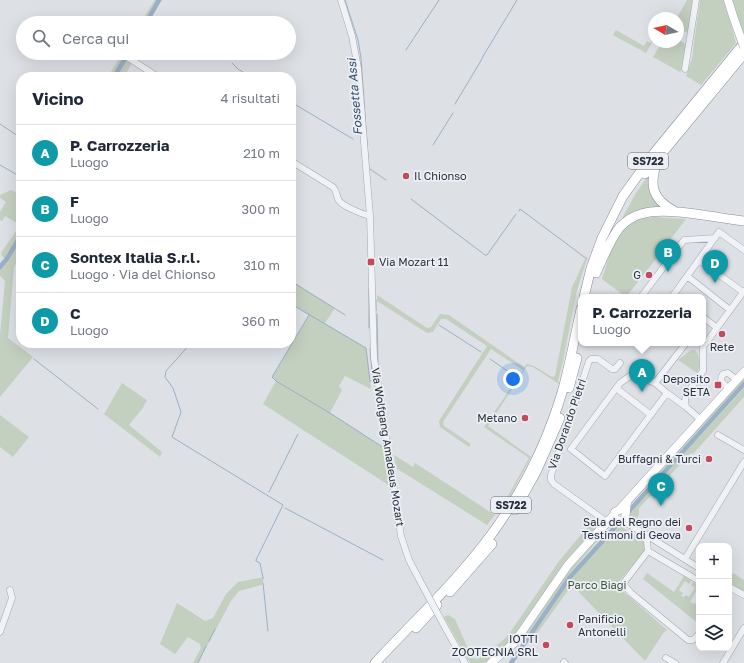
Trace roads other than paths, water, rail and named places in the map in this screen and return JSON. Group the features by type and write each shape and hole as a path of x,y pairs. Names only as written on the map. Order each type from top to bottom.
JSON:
{"highway":[{"name":"SS722","path":"585,294 591,268 602,238 623,196 654,152 744,43"},
{"name":"SS722","path":"591,294 596,273 606,245 620,213 635,187 744,54"},
{"name":"SS722","path":"658,158 653,172 652,181 654,191 658,200 665,206 677,212"},
{"name":"SS722","path":"596,273 615,233 630,219 641,214 677,212 744,221"},
{"name":"SS722","path":"375,663 480,548 500,521 524,482 545,439 559,402 578,323"},
{"name":"SS722","path":"384,663 479,560 522,499 538,470 553,435 570,387 579,346"}],"main road":[{"path":"728,0 744,46"},
{"path":"492,663 514,643 568,565 607,522 620,516 627,500 744,372"}],"street":[{"name":"Via Wolfgang Amadeus Mozart","path":"341,0 352,36 358,68 370,216 375,370 400,528 406,552 465,663"},
{"path":"685,69 696,0"},
{"path":"132,60 150,72"},
{"path":"296,164 333,187 337,191 338,199 343,204 370,216"},
{"path":"675,294 719,232 744,250"},
{"path":"643,294 684,240 715,238"},
{"path":"699,260 744,292 717,328 706,340"},
{"path":"687,276 730,310"},
{"path":"706,319 717,328"},
{"path":"655,383 684,346"},
{"path":"686,407 686,395 703,371 701,346"},
{"name":"Via Dorando Pietri","path":"607,522 554,484 551,480 550,474 589,362 592,359 598,359 612,369 615,369 620,363"},
{"path":"729,388 721,381 723,374 728,373 737,380"},
{"path":"667,393 605,476 571,449 620,383 633,374 655,383 701,420"},
{"path":"616,388 651,414"},
{"path":"718,435 744,450"},
{"path":"685,559 744,462"},
{"path":"620,516 642,533 696,566"},
{"path":"642,533 647,541 648,551"},
{"path":"658,542 653,544 625,581 624,586 688,640 693,640 696,637"},
{"path":"648,551 696,579"},
{"path":"732,589 743,596"},
{"path":"0,632 12,598 10,590"},
{"path":"723,663 744,628"},
{"path":"666,658 675,663"}],"waterway":[{"path":"150,16 159,0"},
{"name":"Fossetta Assi","path":"345,0 358,40 361,58 369,171"},
{"path":"406,50 439,0"},
{"path":"482,58 517,0"},
{"path":"455,104 482,59"},
{"path":"117,72 124,60"},
{"path":"232,63 243,72"},
{"path":"296,105 353,139"},
{"path":"433,145 453,113"},
{"path":"0,124 16,135"},
{"path":"0,165 16,174"},
{"path":"370,169 386,180"},
{"path":"411,199 485,255 487,255 516,214"},
{"path":"519,211 520,209 587,259"},
{"path":"6,260 16,243"},
{"path":"0,267 4,262"},
{"path":"296,284 345,315"},
{"path":"369,289 369,328"},
{"name":"Fossetta Assi","path":"376,300 376,311"},
{"path":"296,307 366,348 370,381 373,381"},
{"name":"Fossetta Assi","path":"377,314 378,363"},
{"path":"296,337 309,315"},
{"path":"439,325 481,352"},
{"path":"187,348 166,371 165,377 173,388 181,412 172,437 283,505 256,560 260,563 263,578"},
{"path":"289,348 272,377 276,381 330,413 384,448"},
{"path":"370,349 373,380"},
{"path":"34,359 98,409"},
{"path":"490,359 509,372"},
{"path":"629,511 744,384"},
{"path":"378,410 389,477"},
{"path":"269,492 298,434"},
{"path":"285,508 383,560"},
{"path":"511,663 570,577 615,527"},
{"path":"263,583 268,631"},
{"path":"209,641 215,629"},
{"path":"198,663 206,646"}],"place":[{"name":"Il Chionso","path":"406,176"},
{"name":"Via Mozart 11","path":"371,262"},
{"name":"F","path":"668,272"},
{"name":"G","path":"649,275"},
{"name":"C","path":"715,283"},
{"name":"Rete","path":"722,334"},
{"name":"Deposito SETA","path":"718,385"},
{"name":"P. Carrozzeria","path":"642,392"},
{"name":"Metano","path":"525,418"},
{"name":"Buffagni & Turci","path":"709,459"},
{"name":"Sontex Italia S.r.l.","path":"661,506"},
{"name":"Sala del Regno dei Testimoni di Geova","path":"689,528"},
{"name":"Panificio Antonelli","path":"570,625"},
{"name":"IOTTI ZOOTECNIA SRL","path":"546,645"}],"park label":[{"name":"Parco Biagi","path":"597,585"}]}
